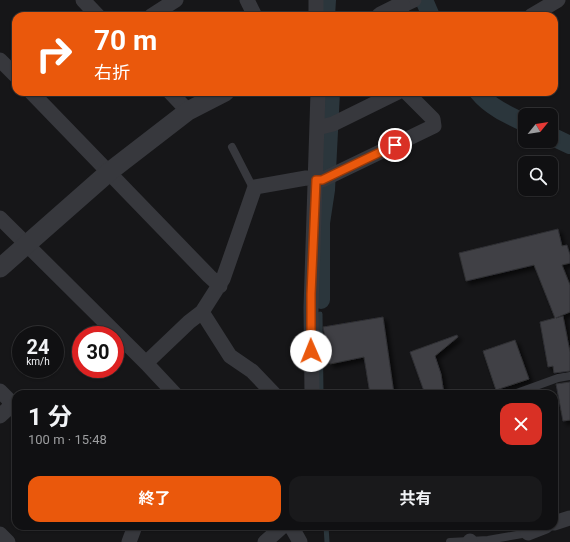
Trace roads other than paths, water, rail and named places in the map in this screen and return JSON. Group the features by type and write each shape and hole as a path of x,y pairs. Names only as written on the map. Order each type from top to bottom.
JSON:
{"street":[{"path":"83,0 94,12"},
{"path":"157,12 176,0"},
{"path":"247,0 254,12"},
{"path":"316,0 316,12"},
{"path":"538,12 558,0"},
{"path":"389,12 408,3"},
{"path":"0,60 12,72"},
{"path":"36,96 220,286"},
{"path":"174,96 188,111"},
{"path":"0,268 109,172 188,111 217,96"},
{"path":"312,390 311,301 322,179 325,126 319,96"},
{"path":"325,126 389,96"},
{"path":"146,363 189,322 202,312 220,286 224,279 255,187 306,178 322,179 434,126 433,119 410,96"},
{"path":"0,218 171,390"},
{"path":"202,312 230,356 252,371 270,390"},
{"path":"0,390 12,404"},
{"path":"0,416 12,407"},
{"path":"558,522 570,518"},
{"path":"129,542 134,530"},
{"path":"265,542 278,530"},
{"path":"293,530 300,542"},
{"path":"528,533 536,530"},
{"path":"0,534 8,542"}],"lane":[{"path":"232,147 255,187"},
{"path":"525,390 558,378 570,376"},
{"path":"450,542 488,540 528,533"}],"waterway":[{"path":"326,12 327,0"},
{"path":"424,0 429,12"},
{"path":"321,300 321,223 326,190 331,96"},
{"path":"482,96 506,114 518,120"},
{"path":"558,139 570,145"},
{"path":"320,314 321,390"},
{"path":"326,530 327,542"}]}
